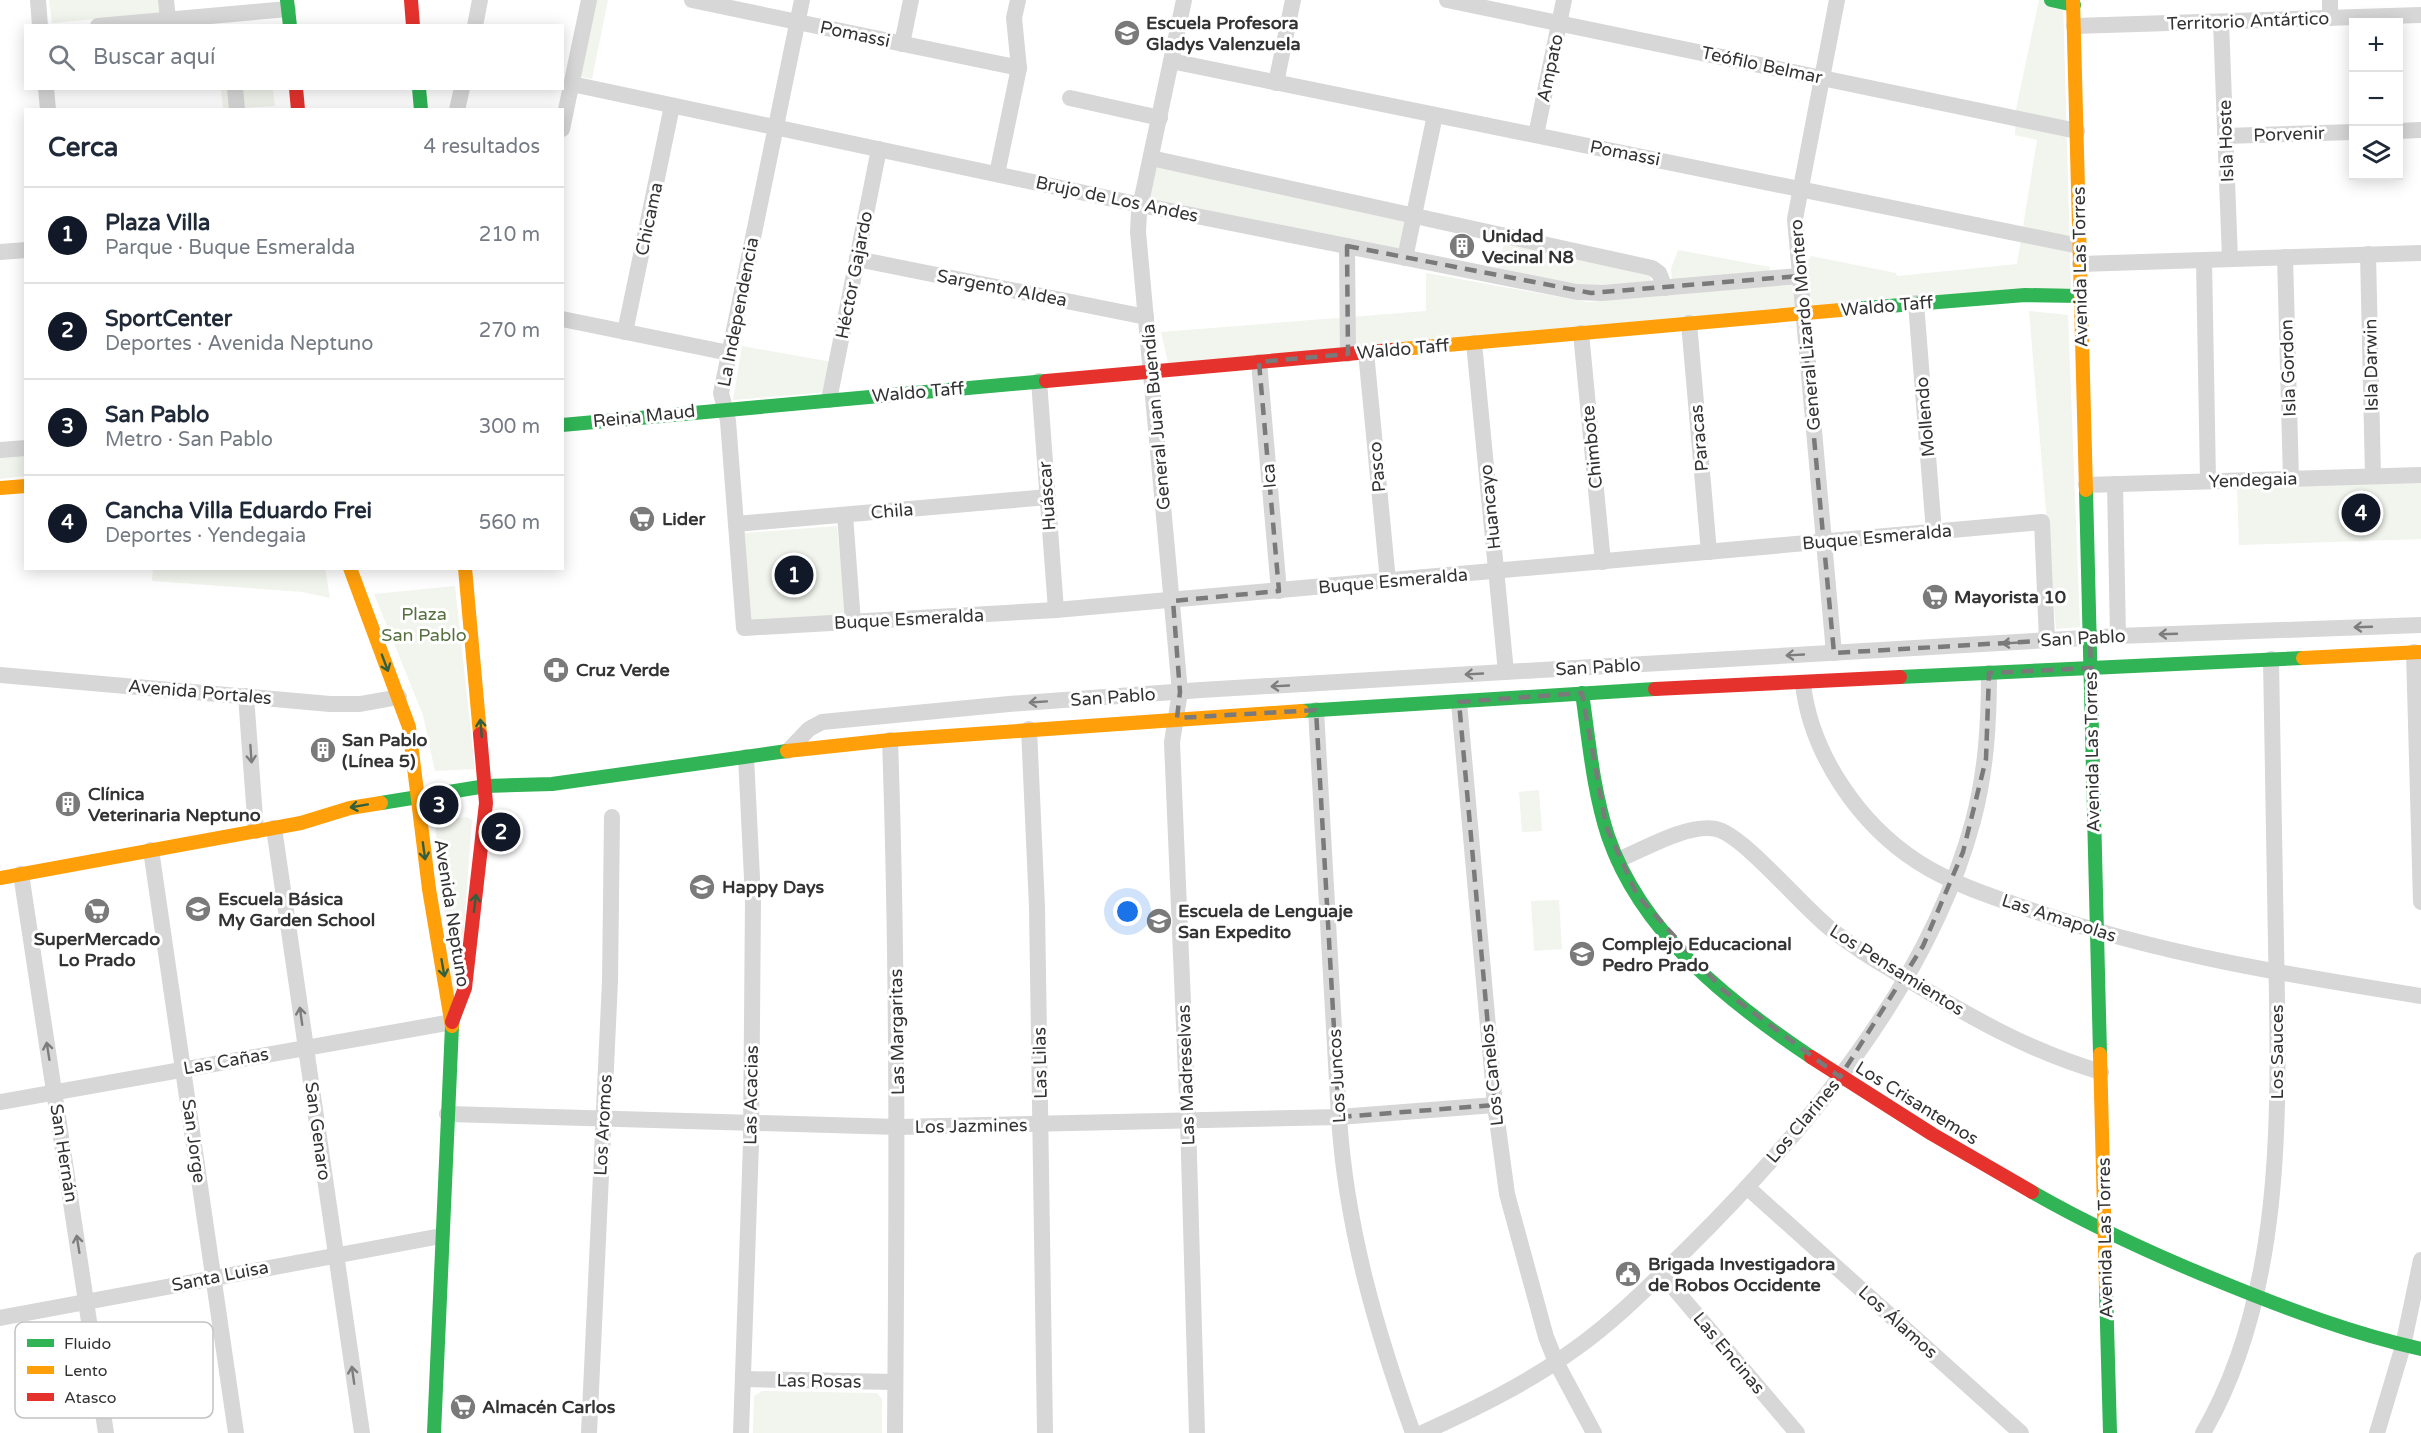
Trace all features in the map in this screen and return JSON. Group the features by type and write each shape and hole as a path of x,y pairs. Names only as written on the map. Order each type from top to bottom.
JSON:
{"main road":[{"path":"411,0 413,24"},
{"path":"2051,0 2074,2"},
{"name":"Avenida Las Torres","path":"2074,2 2110,1433"},
{"path":"296,90 298,108"},
{"path":"419,90 421,108"},
{"name":"Waldo Taff","path":"724,408 1916,303 2025,295 2081,296"},
{"name":"Reina Maud","path":"564,425 724,408"},
{"path":"0,488 24,486"},
{"name":"Avenida Neptuno","path":"351,570 399,697 412,742 419,812 452,1022 434,1433"},
{"name":"Avenida Neptuno","path":"452,1022 465,988 480,804 486,786 465,570"},
{"name":"San Pablo","path":"0,878 301,823 350,808 417,796 486,786 552,784 788,751 890,740 1177,718 1582,693 1803,684 2417,652"},
{"name":"Los Crisantemos","path":"1582,693 1602,809 1618,860 1637,895 1655,918 1700,969 1747,1011 1840,1077 1988,1168 2105,1231 2254,1296 2355,1332 2421,1349"},
{"name":"San Pablo","path":"480,804 521,796 552,784"},
{"name":"San Pablo","path":"301,823 356,821"}],"street":[{"path":"38,0 40,24"},
{"path":"166,0 168,20"},
{"path":"475,24 480,0"},
{"path":"564,120 589,0"},
{"name":"Pomassi","path":"692,0 1019,68"},
{"name":"La Independencia","path":"744,628 728,422 721,393 802,0"},
{"path":"902,44 911,0"},
{"path":"997,174 1019,68 1014,18 1018,0"},
{"name":"General Juan Buendía","path":"1177,718 1180,692 1173,601 1138,232 1141,204 1184,0"},
{"path":"1276,83 1293,0"},
{"name":"Teófilo Belmar","path":"1447,0 2077,131"},
{"name":"Ampato","path":"1536,135 1564,0"},
{"name":"General Lizardo Montero","path":"1834,653 1795,219 1837,0"},
{"path":"2330,0 2330,18"},
{"path":"121,24 168,20 228,20 288,12"},
{"name":"Territorio Antártico","path":"2074,26 2421,15"},
{"name":"Isla Hoste","path":"2222,22 2230,259"},
{"name":"Pomassi","path":"1172,61 2079,246"},
{"name":"Brujo de Los Andes","path":"572,84 1141,204 1577,292 1602,293 1799,276"},
{"path":"46,90 48,108"},
{"path":"235,90 237,108"},
{"path":"457,108 462,90"},
{"path":"1071,98 1160,118"},
{"name":"Chicama","path":"625,332 672,106"},
{"path":"1405,258 1435,115"},
{"path":"2403,131 2421,130"},
{"name":"Porvenir","path":"2226,136 2349,132"},
{"name":"Héctor Gajardo","path":"829,400 879,149"},
{"path":"1151,158 1652,268 1659,273 1665,288"},
{"path":"1347,246 1348,354"},
{"path":"0,252 24,250"},
{"path":"2080,264 2421,253"},
{"name":"Isla Darwin","path":"2368,255 2373,476"},
{"name":"Isla Gordon","path":"2285,257 2291,479"},
{"name":"Sargento Aldea","path":"857,260 1146,317"},
{"path":"2204,260 2208,481"},
{"name":"Mollendo","path":"1916,303 1934,531"},
{"path":"564,319 729,353"},
{"name":"Paracas","path":"1689,323 1709,552"},
{"name":"Chimbote","path":"1581,333 1603,561"},
{"name":"Huancayo","path":"1473,342 1506,672"},
{"name":"Pasco","path":"1366,352 1388,581"},
{"name":"Ica","path":"1259,362 1279,591"},
{"name":"Huáscar","path":"1039,381 1056,610"},
{"path":"0,450 24,448"},
{"name":"Yendegaia","path":"2086,485 2421,475"},
{"path":"2115,484 2118,636"},
{"name":"Chila","path":"736,524 1048,497"},
{"path":"845,515 853,622"},
{"name":"Buque Esmeralda","path":"744,628 1173,601 2042,522 2047,641"},
{"name":"San Pablo","path":"788,751 816,724 832,720 1180,692 2118,636 2421,625"},
{"path":"2417,652 2421,902"},
{"name":"Los Sauces","path":"2203,1433 2231,1374 2254,1296 2266,1232 2278,1111 2271,659"},
{"name":"Los Clarines","path":"1422,1433 1486,1402 1556,1362 1597,1332 1662,1274 1747,1187 1840,1077 1905,978 1939,915 1953,880 1972,823 1986,759 1989,673"},
{"name":"Avenida Portales","path":"0,675 345,705 399,697"},
{"name":"Las Amapolas","path":"1803,684 1808,710 1825,752 1861,812 1904,852 1953,880 2097,933 2276,973 2421,996"},
{"path":"246,696 256,831"},
{"name":"Los Canelos","path":"1460,702 1495,1106 1512,1219 1546,1337 1556,1362 1594,1433"},
{"name":"Los Juncos","path":"1316,710 1339,1117 1346,1185 1361,1269 1372,1311 1413,1433"},
{"name":"Las Madreselvas","path":"1177,718 1172,741 1188,1121 1197,1433"},
{"name":"Las Lilas","path":"1029,729 1042,1125 1045,1433"},
{"name":"Las Margaritas","path":"890,740 895,861 898,1127 895,1433"},
{"name":"Las Acacias","path":"741,1433 751,1125 753,898 746,757"},
{"name":"Los Aromos","path":"589,1433 610,981 612,817"},
{"name":"San Genaro","path":"274,828 362,1433"},
{"name":"Los Pensamientos","path":"1618,860 1692,830 1709,828 1726,832 1741,842 1798,901 1830,929 1905,978 2018,1042 2101,1072"},
{"name":"San Jorge","path":"151,850 236,1433"},
{"name":"San Hernán","path":"21,874 90,1322"},
{"name":"Las Cañas","path":"0,1102 305,1046 452,1022"},
{"name":"Los Jazmines","path":"447,1114 751,1125 898,1127 1339,1117 1495,1106"},
{"name":"Los Álamos","path":"1747,1187 2022,1433"},
{"name":"Santa Luisa","path":"0,1318 441,1236"},
{"path":"2377,1433 2403,1346 2421,1260"},
{"name":"Las Encinas","path":"1662,1274 1797,1433"},
{"name":"Las Rosas","path":"743,1379 895,1382"},
{"name":"San Hernán","path":"104,1418 106,1433"}],"highlighted area":[{"path":"1347,246 1591,293 1799,276 1834,653 2090,638 2091,668 1989,673 1986,759 1963,852 1923,946 1840,1077 1723,990 1637,895 1606,826 1582,693 1459,702 1495,1105 1339,1117 1316,710 1177,718 1180,692 1173,601 1279,591 1259,362 1348,354"}],"green space":[{"path":"49,0 159,0 160,13 52,23"},
{"path":"593,0 608,0 592,79 577,76"},
{"path":"2039,0 2063,0 2071,288 1168,363 1161,332 1426,311 1426,273 1588,302 1790,283 1811,256 1896,273 1897,276 2017,264 2037,140 2015,135 2016,109"},
{"path":"221,90 273,90 275,106 223,108"},
{"path":"1157,165 1410,218 1402,250 1149,200"},
{"path":"1504,243 1649,272 1651,281 1586,286 1498,268"},
{"path":"1678,250 1770,267 1769,272 1672,281 1671,269"},
{"path":"2029,311 2068,315 2080,627 2056,629"},
{"path":"742,346 832,362 828,392 733,400"},
{"path":"24,451 24,476 0,479 0,453"},
{"path":"2421,481 2421,539 2239,545 2237,487"},
{"path":"837,526 846,618 750,622 744,533"},
{"path":"153,570 325,570 330,598 303,592 152,581"},
{"name":"Plaza San Pablo","path":"455,586 475,769 435,771 423,715 374,594"},
{"path":"1539,790 1542,831 1522,832 1519,792"},
{"path":"467,817 472,820 458,1010 455,1010 435,825 439,820"},
{"path":"1559,900 1562,949 1534,951 1531,901"},
{"path":"762,1391 877,1393 882,1399 882,1433 753,1433 754,1396"}],"traffic: fast":[{"path":"287,0 290,24"},
{"path":"2051,0 2074,5"},
{"path":"419,90 421,108"},
{"path":"1852,309 2025,295 2081,296"},
{"path":"564,425 1046,381"},
{"path":"2086,490 2100,1054"},
{"path":"1900,677 2303,658"},
{"path":"1302,711 1655,689"},
{"path":"1582,693 1592,765 1603,819 1623,871 1642,904 1665,934 1719,988 1749,1013 1811,1057"},
{"path":"381,803 486,786 552,784 787,751"},
{"path":"434,1433 452,1026"},
{"path":"2032,1192 2079,1218 2226,1284 2322,1321 2421,1349"},
{"path":"2106,1289 2110,1433"}],"traffic: slow":[{"path":"2073,0 2086,490"},
{"path":"1391,350 1852,309"},
{"path":"0,488 24,486"},
{"path":"351,570 409,727 429,889 452,1026"},
{"path":"465,570 480,734"},
{"path":"2303,658 2421,652"},
{"path":"787,751 890,740 1302,711"},
{"path":"0,878 301,823 350,808 381,803"},
{"path":"2100,1054 2106,1289"}],"traffic: jam":[{"path":"411,0 413,24"},
{"path":"296,90 298,108"},
{"path":"1046,381 1391,350"},
{"path":"1655,689 1900,677"},
{"path":"452,1022 465,988 486,803 480,734"},
{"path":"1811,1057 1932,1134 2032,1192"}],"place":[{"name":"Escuela Profesora Gladys Valenzuela","path":"1127,33"},
{"name":"Unidad Vecinal N8","path":"1462,246"},
{"name":"Cancha Villa Eduardo Frei","path":"2361,513"},
{"name":"Lider","path":"642,519"},
{"name":"Plaza Villa","path":"794,575"},
{"name":"Mayorista 10","path":"1935,597"},
{"name":"Cruz Verde","path":"556,670"},
{"name":"San Pablo (Línea 5)","path":"323,750"},
{"name":"Clínica Veterinaria Neptuno","path":"68,804"},
{"name":"San Pablo","path":"439,805"},
{"name":"SportCenter","path":"501,832"},
{"name":"Happy Days","path":"702,887"},
{"name":"Escuela Básica My Garden School","path":"198,909"},
{"name":"SuperMercado Lo Prado","path":"97,911"},
{"name":"Escuela de Lenguaje San Expedito","path":"1159,921"},
{"name":"Complejo Educacional Pedro Prado","path":"1582,954"},
{"name":"Brigada Investigadora de Robos Occidente","path":"1628,1274"},
{"name":"Almacén Carlos","path":"463,1407"}]}
